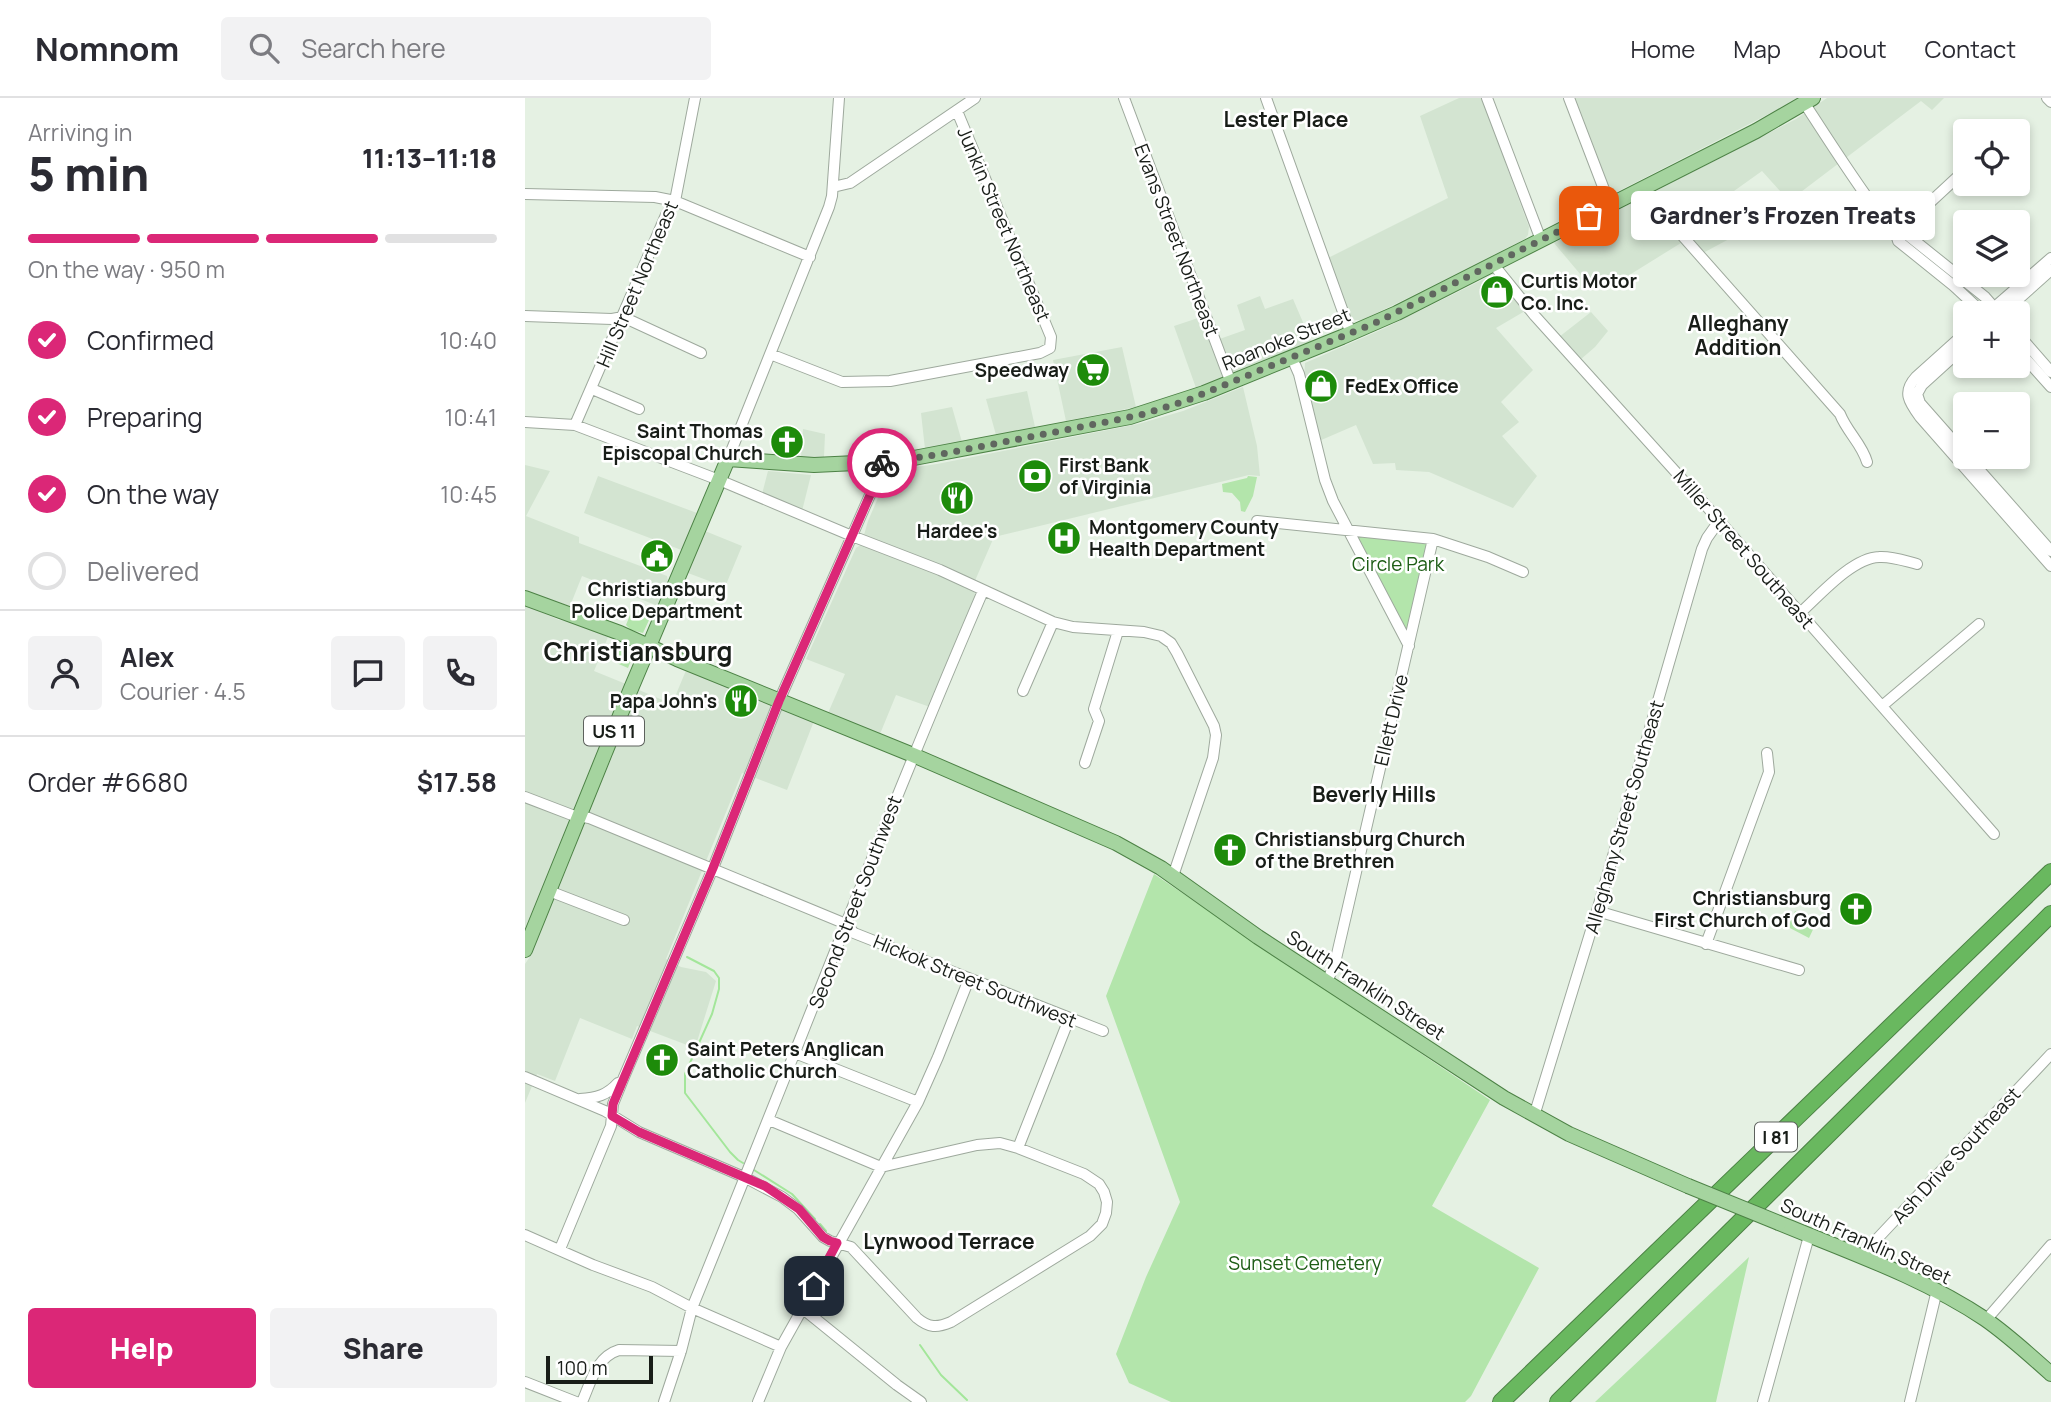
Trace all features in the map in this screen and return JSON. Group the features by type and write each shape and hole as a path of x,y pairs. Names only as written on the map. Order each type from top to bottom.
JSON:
{"highway":[{"name":"I 81","path":"1501,1402 2051,872"},
{"name":"I 81","path":"1558,1402 2051,914"}],"main road":[{"name":"Roanoke Street","path":"728,459 814,465 877,463 948,453 1130,417 1188,400 1351,334 1610,205 1809,101"},
{"name":"US 11","path":"525,948 728,459"},
{"name":"South Franklin Street","path":"525,598 620,633 649,648 913,755 1116,843 1173,876 1258,937 1534,1116 1688,1186 1937,1290 1986,1320 2051,1374"}],"street":[{"name":"Hill Street Northeast","path":"575,425 666,215 675,201 695,98"},
{"path":"728,459 829,207 839,98"},
{"path":"832,187 850,183 975,98"},
{"name":"Evans Street Northeast","path":"1124,98 1231,383"},
{"path":"1266,98 1351,334"},
{"path":"1487,98 1541,240"},
{"path":"1569,98 1610,205"},
{"path":"2047,98 2051,102"},
{"path":"1809,101 1870,202 1897,233 1898,241 1976,301"},
{"name":"Junkin Street Northeast","path":"770,354 842,382 890,381 1040,353 1050,348 1051,337 957,111"},
{"path":"1897,233 1953,181"},
{"path":"1641,189 1839,414 1864,452 1867,462"},
{"path":"525,194 655,197 675,201 810,257"},
{"path":"2005,301 2051,258"},
{"name":"Miller Street Southeast","path":"1493,264 1535,316 1994,834"},
{"path":"2008,301 2051,270"},
{"path":"525,316 612,319 623,317 701,353"},
{"path":"1953,344 1909,384 1912,407 2051,566"},
{"path":"2030,348 2051,372"},
{"path":"1912,395 1953,357"},
{"path":"1292,358 1299,374 1325,480 1333,500 1409,646"},
{"path":"2030,363 2051,387"},
{"path":"592,389 639,409"},
{"path":"1912,395 1953,440"},
{"path":"525,422 575,425 940,570 1052,622 1073,627 1144,632 1161,636 1171,643 1214,726 1216,735 1213,758 1173,876"},
{"path":"560,1249 611,1126 613,1104 624,1077 713,868 779,701 878,476 877,463"},
{"path":"1978,469 2051,551"},
{"path":"1257,521 1433,539 1523,572"},
{"name":"Alleghany Street Southeast","path":"1534,1116 1597,911 1702,549 1719,522"},
{"name":"Ellett Drive","path":"1327,982 1335,963 1433,539"},
{"path":"1800,613 1850,569 1865,560 1890,557 1917,565"},
{"name":"Second Street Southwest","path":"664,1402 692,1308 913,755 983,591"},
{"path":"1023,691 1052,622"},
{"path":"1882,706 1979,624"},
{"path":"1085,763 1099,721 1094,709 1118,631"},
{"path":"1706,944 1769,772 1767,753"},
{"name":"Hickok Street Southwest","path":"525,797 572,815 589,818 713,868 846,924 854,933 1103,1031"},
{"path":"549,891 624,920"},
{"path":"1597,911 1799,970"},
{"path":"758,1402 781,1347 918,1102 939,1057 969,979"},
{"path":"1018,1148 1069,1019"},
{"path":"795,1053 918,1102"},
{"name":"Ash Drive Southeast","path":"1861,1256 2051,1054"},
{"path":"525,1077 782,1197 799,1209 823,1237 851,1247 916,1318 932,1327 951,1322 1090,1236 1102,1224 1106,1213 1104,1192 1093,1178 1000,1143 977,1145 881,1167 769,1120"},
{"path":"577,1099 599,1097 614,1088 624,1077"},
{"path":"525,1235 652,1287 692,1308 781,1347"},
{"path":"1763,1402 1809,1236"},
{"path":"1986,1320 2051,1245"},
{"path":"1910,1402 1937,1290"},
{"path":"802,1308 921,1402"},
{"path":"582,1402 599,1363 612,1352 681,1352"},
{"path":"525,1382 576,1402"}],"shaded area":[{"path":"1459,98 1484,98 1529,227 1528,235 1525,239 1408,298 1362,320 1355,320 1350,317 1328,258 1448,198 1420,116"},
{"path":"1574,98 1800,98 1617,192 1609,188"},
{"path":"1827,98 1944,98 1932,110 1921,101 1789,201 1762,171 1734,191 1759,223 1703,253 1689,238 1610,287 1598,273 1586,281 1554,243 1796,119"},
{"path":"1492,277 1525,311 1496,328 1533,370 1501,402 1519,422 1502,436 1537,476 1513,508 1429,472 1396,470 1395,463 1373,464 1356,425 1319,441 1304,382 1305,363"},
{"path":"1260,296 1265,309 1293,299 1311,341 1196,388 1174,326 1201,317 1211,342 1245,330 1237,305"},
{"path":"1591,312 1608,331 1580,360 1559,337"},
{"path":"1122,347 1136,407 1066,421 1053,360"},
{"path":"1243,387 1257,446 1260,476 1249,475 994,537 974,583 864,535 884,484 894,470 1138,424 1183,411"},
{"path":"1027,391 1035,427 996,435 986,399"},
{"path":"952,407 962,442 925,449 921,413"},
{"path":"803,429 825,434 824,457 801,457"},
{"path":"525,465 550,471 526,516 579,537 579,543 667,576 668,582 658,606 582,576 570,606 525,591"},
{"path":"768,471 811,475 802,511 762,494"},
{"path":"598,476 697,513 684,551 584,513"},
{"path":"705,531 742,546 725,587 688,573 688,565 691,564"},
{"path":"862,544 945,577 974,591 976,598 930,707 896,695 880,734 828,713 845,674 806,659 856,548"},
{"path":"525,605 608,637 594,671 626,684 549,879 540,893 542,896 525,931"},
{"path":"687,668 814,721 787,790 742,773 666,959 681,967 706,972 716,981 695,1048 637,1026 632,1039 580,1018 555,1081 537,1074 525,1103 525,964 613,755 611,751 617,744 639,690 672,704"}],"green space":[{"path":"1248,476 1257,477 1253,496 1245,512 1241,511 1240,502 1232,493 1223,492 1222,484"},
{"name":"Circle Park","path":"1360,535 1427,544 1408,629 1405,628 1358,539"},
{"path":"634,611 650,618 643,633 631,630 626,625"},
{"path":"617,645 632,652 628,668 614,662"},
{"name":"Sunset Cemetery","path":"1154,874 1490,1100 1432,1206 1539,1268 1471,1396 1465,1402 1171,1402 1129,1383 1116,1354 1146,1277 1180,1202 1106,996"},
{"path":"1795,911 1817,921 1809,938 1788,927"},
{"path":"1749,1257 1716,1402 1595,1402"}],"waterway":[{"path":"687,957 714,971 719,978 719,989 712,1014 685,1074 685,1093 730,1152 743,1163"},
{"path":"754,1170 792,1194 815,1219"},
{"path":"820,1224 826,1231"},
{"path":"920,1345 941,1375 967,1400"}],"way so far":[{"path":"882,463 1111,421 1188,400 1375,323 1589,216"}],"place":[{"name":"Gardner’s Frozen Treats","path":"1589,216"},
{"name":"Curtis Motor Co. Inc.","path":"1497,292"},
{"name":"Speedway","path":"1093,370"},
{"name":"FedEx Office","path":"1321,386"},
{"name":"Saint Thomas Episcopal Church","path":"787,442"},
{"name":"First Bank of Virginia","path":"1035,476"},
{"name":"Hardee's","path":"957,498"},
{"name":"Montgomery County Health Department","path":"1064,538"},
{"name":"Christiansburg Police Department","path":"657,556"},
{"name":"Papa John's","path":"741,701"},
{"name":"Christiansburg Church of the Brethren","path":"1230,850"},
{"name":"Christiansburg First Church of God","path":"1856,909"},
{"name":"Saint Peters Anglican Catholic Church","path":"662,1060"}],"district":[{"name":"Lester Place","path":"1286,119"},
{"name":"Alleghany Addition","path":"1738,335"},
{"name":"Christiansburg","path":"638,651"},
{"name":"Beverly Hills","path":"1374,794"},
{"name":"Lynwood Terrace","path":"949,1241"}],"route":[{"path":"814,1286 837,1243 823,1237 799,1209 765,1186 639,1132 612,1116 613,1104 713,868 779,701 874,486 878,476 877,463 882,463"}]}
